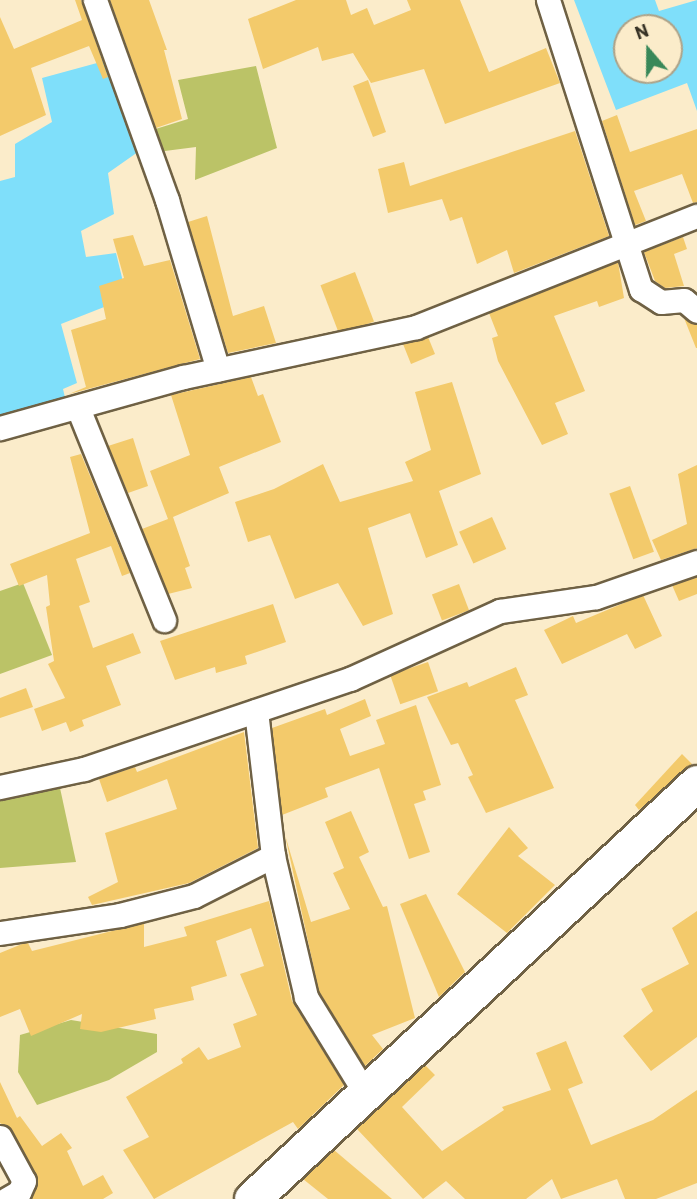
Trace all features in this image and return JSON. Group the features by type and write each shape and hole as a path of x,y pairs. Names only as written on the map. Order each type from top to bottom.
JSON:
{"main road":[{"path":"252,1199 697,783"}],"street":[{"path":"95,0 167,200 218,370"},
{"path":"548,0 641,289 661,302 684,300 697,311"},
{"path":"0,428 218,370 416,327 697,216"},
{"path":"78,408 164,620"},
{"path":"0,787 84,769 350,679 500,611 596,597 697,562"},
{"path":"256,712 274,856 306,997 365,1093"},
{"path":"0,933 120,915 194,896 274,856"},
{"path":"0,1137 24,1181 19,1192 7,1199"}],"green space":[{"path":"256,66 277,148 195,180 196,147 157,152 149,131 188,119 178,80"},
{"path":"23,583 52,655 0,674 0,591"},
{"path":"27,784 60,788 76,862 0,868 0,793"},
{"path":"71,1020 157,1034 157,1052 109,1080 37,1105 18,1072 20,1035"}],"water":[{"path":"574,0 655,0 659,11 697,0 697,111 687,83 616,110"},
{"path":"108,60 145,147 108,173 114,214 81,231 86,257 116,253 127,298 61,324 77,383 63,389 67,406 0,420 0,181 15,177 15,144 52,122 42,78"}],"building":[{"path":"75,0 81,0 108,77 103,79 89,46 31,68 46,115 0,136 0,17 14,49 82,20"},
{"path":"110,0 149,0 167,50 164,50 182,119 156,128"},
{"path":"296,0 346,0 351,15 367,8 374,25 411,10 407,0 460,0 489,72 546,48 560,83 445,124 424,69 371,83 353,53 322,61 318,47 263,69 248,19"},
{"path":"368,80 386,132 373,137 353,86"},
{"path":"617,115 630,152 697,129 697,202 693,203 682,174 634,191 646,221 635,225 602,121"},
{"path":"575,131 609,236 514,273 507,250 477,264 462,217 450,221 442,199 388,213 378,169 404,162 410,186"},
{"path":"207,216 233,316 264,306 276,343 228,353 188,222"},
{"path":"133,235 144,266 170,260 200,359 69,394 86,387 71,330 106,319 99,286 124,278 113,239"},
{"path":"683,237 687,249 674,254 684,286 665,288 655,281 644,252"},
{"path":"618,262 624,298 599,307 597,301 554,316 585,391 555,403 568,434 542,445 498,361 492,338 498,336 489,313"},
{"path":"355,272 374,321 339,335 320,285"},
{"path":"684,318 697,325 697,348 696,348"},
{"path":"428,337 435,354 411,364 403,344"},
{"path":"251,377 258,396 263,394 281,442 219,467 229,493 173,517 190,566 185,568 192,588 168,594 142,529 168,519 150,471 190,455 171,395"},
{"path":"452,382 481,474 439,491 458,545 426,558 410,513 368,528 393,614 363,626 338,583 295,599 270,535 248,542 235,502 274,489 323,464 340,502 413,481 405,462 431,450 415,392"},
{"path":"133,438 148,486 128,493 108,446"},
{"path":"81,454 130,573 122,576 111,546 76,559 90,602 79,606 93,648 133,633 141,653 106,666 121,705 82,720 84,726 70,732 66,722 42,731 34,709 65,698 48,664 54,661 46,607 50,605 47,575 19,586 10,564 90,533 70,457"},
{"path":"697,465 697,548 661,560 652,540 687,524 678,474"},
{"path":"630,486 654,552 633,559 609,494"},
{"path":"492,517 506,549 473,564 459,532"},
{"path":"697,577 697,594 679,601 672,585"},
{"path":"459,584 469,610 442,621 432,594"},
{"path":"643,595 662,636 635,649 627,634 562,664 544,630 573,616 576,623"},
{"path":"273,604 286,642 245,656 247,664 216,673 215,667 175,680 160,641"},
{"path":"428,662 438,691 400,704 390,675"},
{"path":"516,667 528,695 515,700 554,788 486,813 468,777 473,775 458,743 451,745 427,697 467,682 469,687"},
{"path":"26,688 33,707 0,718 0,698"},
{"path":"365,699 371,716 340,729 350,756 385,744 376,720 416,705 441,785 423,791 426,800 414,804 430,852 409,859 379,768 325,788 328,797 282,815 272,728 325,709 327,715"},
{"path":"244,732 258,848 189,883 92,905 88,897 118,882 105,833 177,809 167,779 107,802 99,779 135,767 137,772"},
{"path":"682,754 692,764 639,810 635,805"},
{"path":"351,811 369,852 359,857 383,907 387,906 415,1018 372,1035 383,1049 365,1066 319,992 285,835 311,922 350,909 333,873 344,868 325,822"},
{"path":"509,827 528,848 518,856 555,885 507,933 457,894"},
{"path":"426,894 465,972 439,997 400,904"},
{"path":"269,901 292,1001 344,1085 298,1129 293,1122 154,1199 123,1150 149,1137 126,1097 183,1063 181,1059 199,1047 208,1060 241,1047 233,1024 257,1015 240,974 264,966 251,928 216,941 227,976 191,987 194,1000 154,1009 156,1019 101,1032 80,1029 82,1014 31,1036 20,1009 0,1017 0,953 28,943 32,951 144,923 144,947 187,936 184,927"},
{"path":"697,911 697,1037 651,1071 623,1036 653,1011 641,989 689,964 672,928"},
{"path":"566,1041 583,1083 568,1089 591,1145 653,1120 697,1090 697,1183 656,1199 625,1199 617,1179 561,1199 552,1179 526,1199 465,1199 446,1181 423,1199 357,1129 425,1065 435,1075 402,1107 442,1151 504,1110 502,1107 551,1090 536,1053"},
{"path":"0,1082 17,1118 20,1116 42,1146 61,1133 72,1148 67,1151 83,1186 103,1175 113,1193 103,1199 31,1199 38,1180 12,1130 0,1123"},
{"path":"334,1150 392,1199 328,1199 303,1179"}]}
